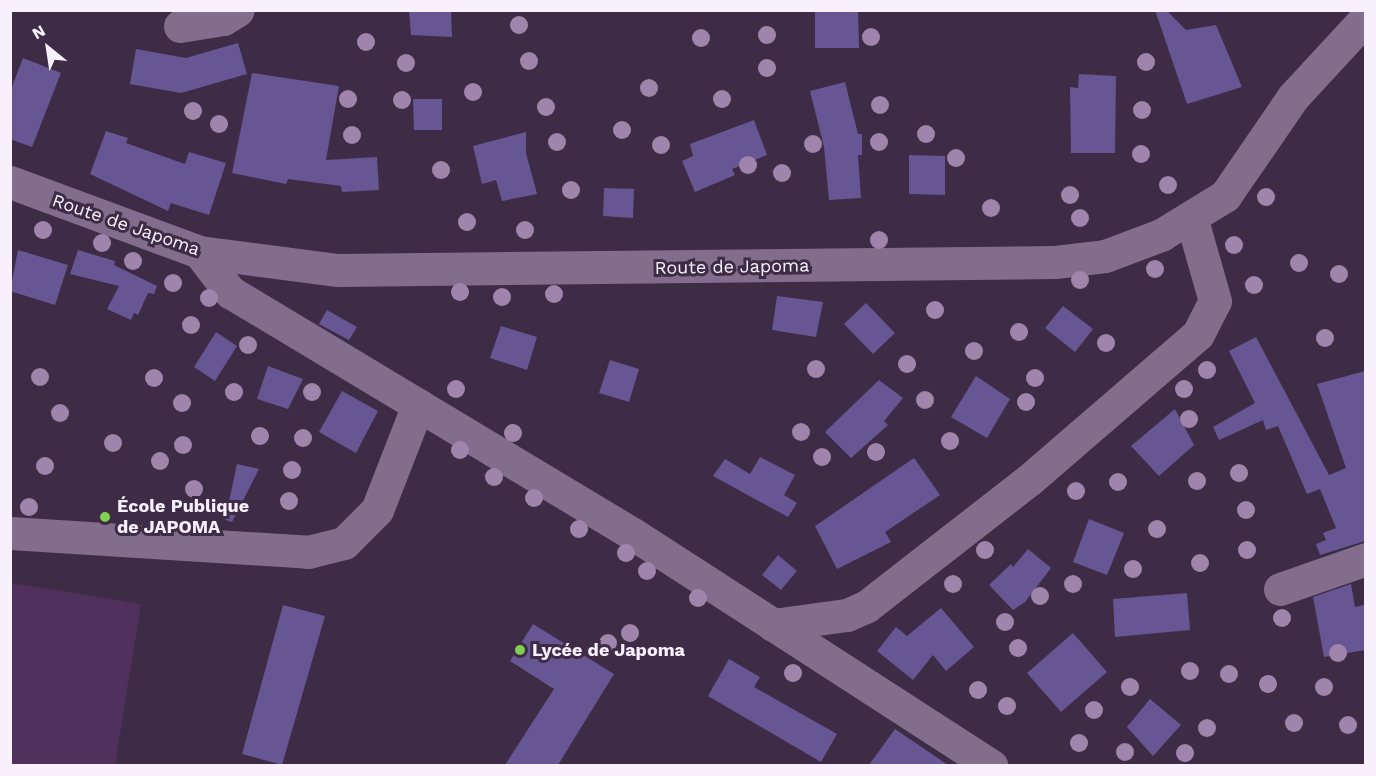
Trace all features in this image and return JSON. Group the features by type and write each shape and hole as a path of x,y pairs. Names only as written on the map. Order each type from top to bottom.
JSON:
{"street":[{"path":"180,26 223,19 238,10"},
{"name":"Route de Japoma","path":"10,182 199,252 338,270 1055,262 1105,256 1161,235 1225,196 1293,97 1365,18"},
{"path":"772,625 847,615 867,606 1029,480 1198,334 1215,301 1191,217"},
{"path":"199,252 230,292 633,534 992,765"},
{"path":"10,533 248,546 308,552 344,543 377,510 418,405"},
{"path":"1280,589 1365,558"}],"shaded area":[{"path":"11,583 141,604 115,765 11,765"}],"building":[{"path":"409,10 451,10 452,37 411,35"},
{"path":"815,10 858,10 859,48 815,48"},
{"path":"1155,10 1166,10 1186,30 1216,25 1242,87 1187,104"},
{"path":"238,43 247,74 181,93 130,84 136,49 186,58"},
{"path":"23,58 61,73 32,147 10,139 10,92"},
{"path":"252,73 339,86 326,160 377,157 379,190 342,192 341,186 288,179 286,184 232,173"},
{"path":"1079,74 1116,76 1115,153 1071,153 1070,87 1078,88"},
{"path":"845,82 858,134 862,134 862,155 858,155 861,198 829,200 824,147 810,91"},
{"path":"413,99 442,99 442,130 414,130"},
{"path":"754,120 767,155 732,169 735,175 695,192 682,161 693,156 690,144"},
{"path":"106,131 128,138 126,143 185,164 189,152 226,163 209,215 171,203 168,211 90,174"},
{"path":"526,132 526,153 537,194 502,201 496,180 482,184 473,146"},
{"path":"909,155 945,156 945,195 909,194"},
{"path":"604,188 634,189 633,218 603,216"},
{"path":"18,250 68,265 55,305 10,291"},
{"path":"78,250 115,261 114,265 157,286 154,294 148,293 138,315 134,313 131,320 107,309 119,286 70,274"},
{"path":"777,296 823,302 816,337 772,330"},
{"path":"866,303 895,333 873,354 844,324"},
{"path":"1063,306 1093,329 1075,352 1045,328"},
{"path":"327,310 357,327 349,340 319,324"},
{"path":"501,326 537,337 527,370 490,358"},
{"path":"216,332 237,346 215,381 194,367"},
{"path":"1256,337 1329,475 1346,468 1317,384 1365,371 1365,541 1320,555 1316,544 1326,540 1323,533 1336,528 1320,489 1307,494 1278,426 1266,430 1263,420 1219,440 1213,427 1255,403 1229,351"},
{"path":"610,360 639,369 629,402 599,393"},
{"path":"268,366 303,379 288,409 257,399"},
{"path":"976,376 1010,399 987,438 951,417"},
{"path":"879,380 903,398 884,421 888,425 851,458 825,432"},
{"path":"342,391 378,411 356,453 319,432"},
{"path":"1175,409 1194,445 1159,476 1131,446"},
{"path":"760,457 795,475 784,495 797,503 788,517 713,476 725,459 750,474"},
{"path":"914,458 940,495 885,532 891,542 837,569 815,526"},
{"path":"237,464 259,469 232,522 225,520"},
{"path":"1089,519 1124,533 1107,575 1073,562"},
{"path":"1028,549 1051,568 1025,602 1013,610 989,585 1011,564 1013,567"},
{"path":"778,555 797,571 781,590 762,575"},
{"path":"1351,584 1355,607 1364,605 1365,650 1324,657 1313,597"},
{"path":"1187,593 1190,630 1115,637 1113,599"},
{"path":"283,605 325,616 282,765 242,754"},
{"path":"941,608 974,647 946,671 933,655 913,680 877,651 896,627 907,636"},
{"path":"533,624 614,674 558,765 505,765 554,689 510,661"},
{"path":"1073,633 1107,672 1061,712 1027,673"},
{"path":"729,659 760,677 754,687 837,734 821,762 708,696"},
{"path":"1150,699 1181,725 1153,756 1127,727"},
{"path":"895,729 948,765 869,765"}],"place":[{"name":"École Publique de JAPOMA","path":"105,517"},
{"name":"Lycée de Japoma","path":"520,650"}]}
